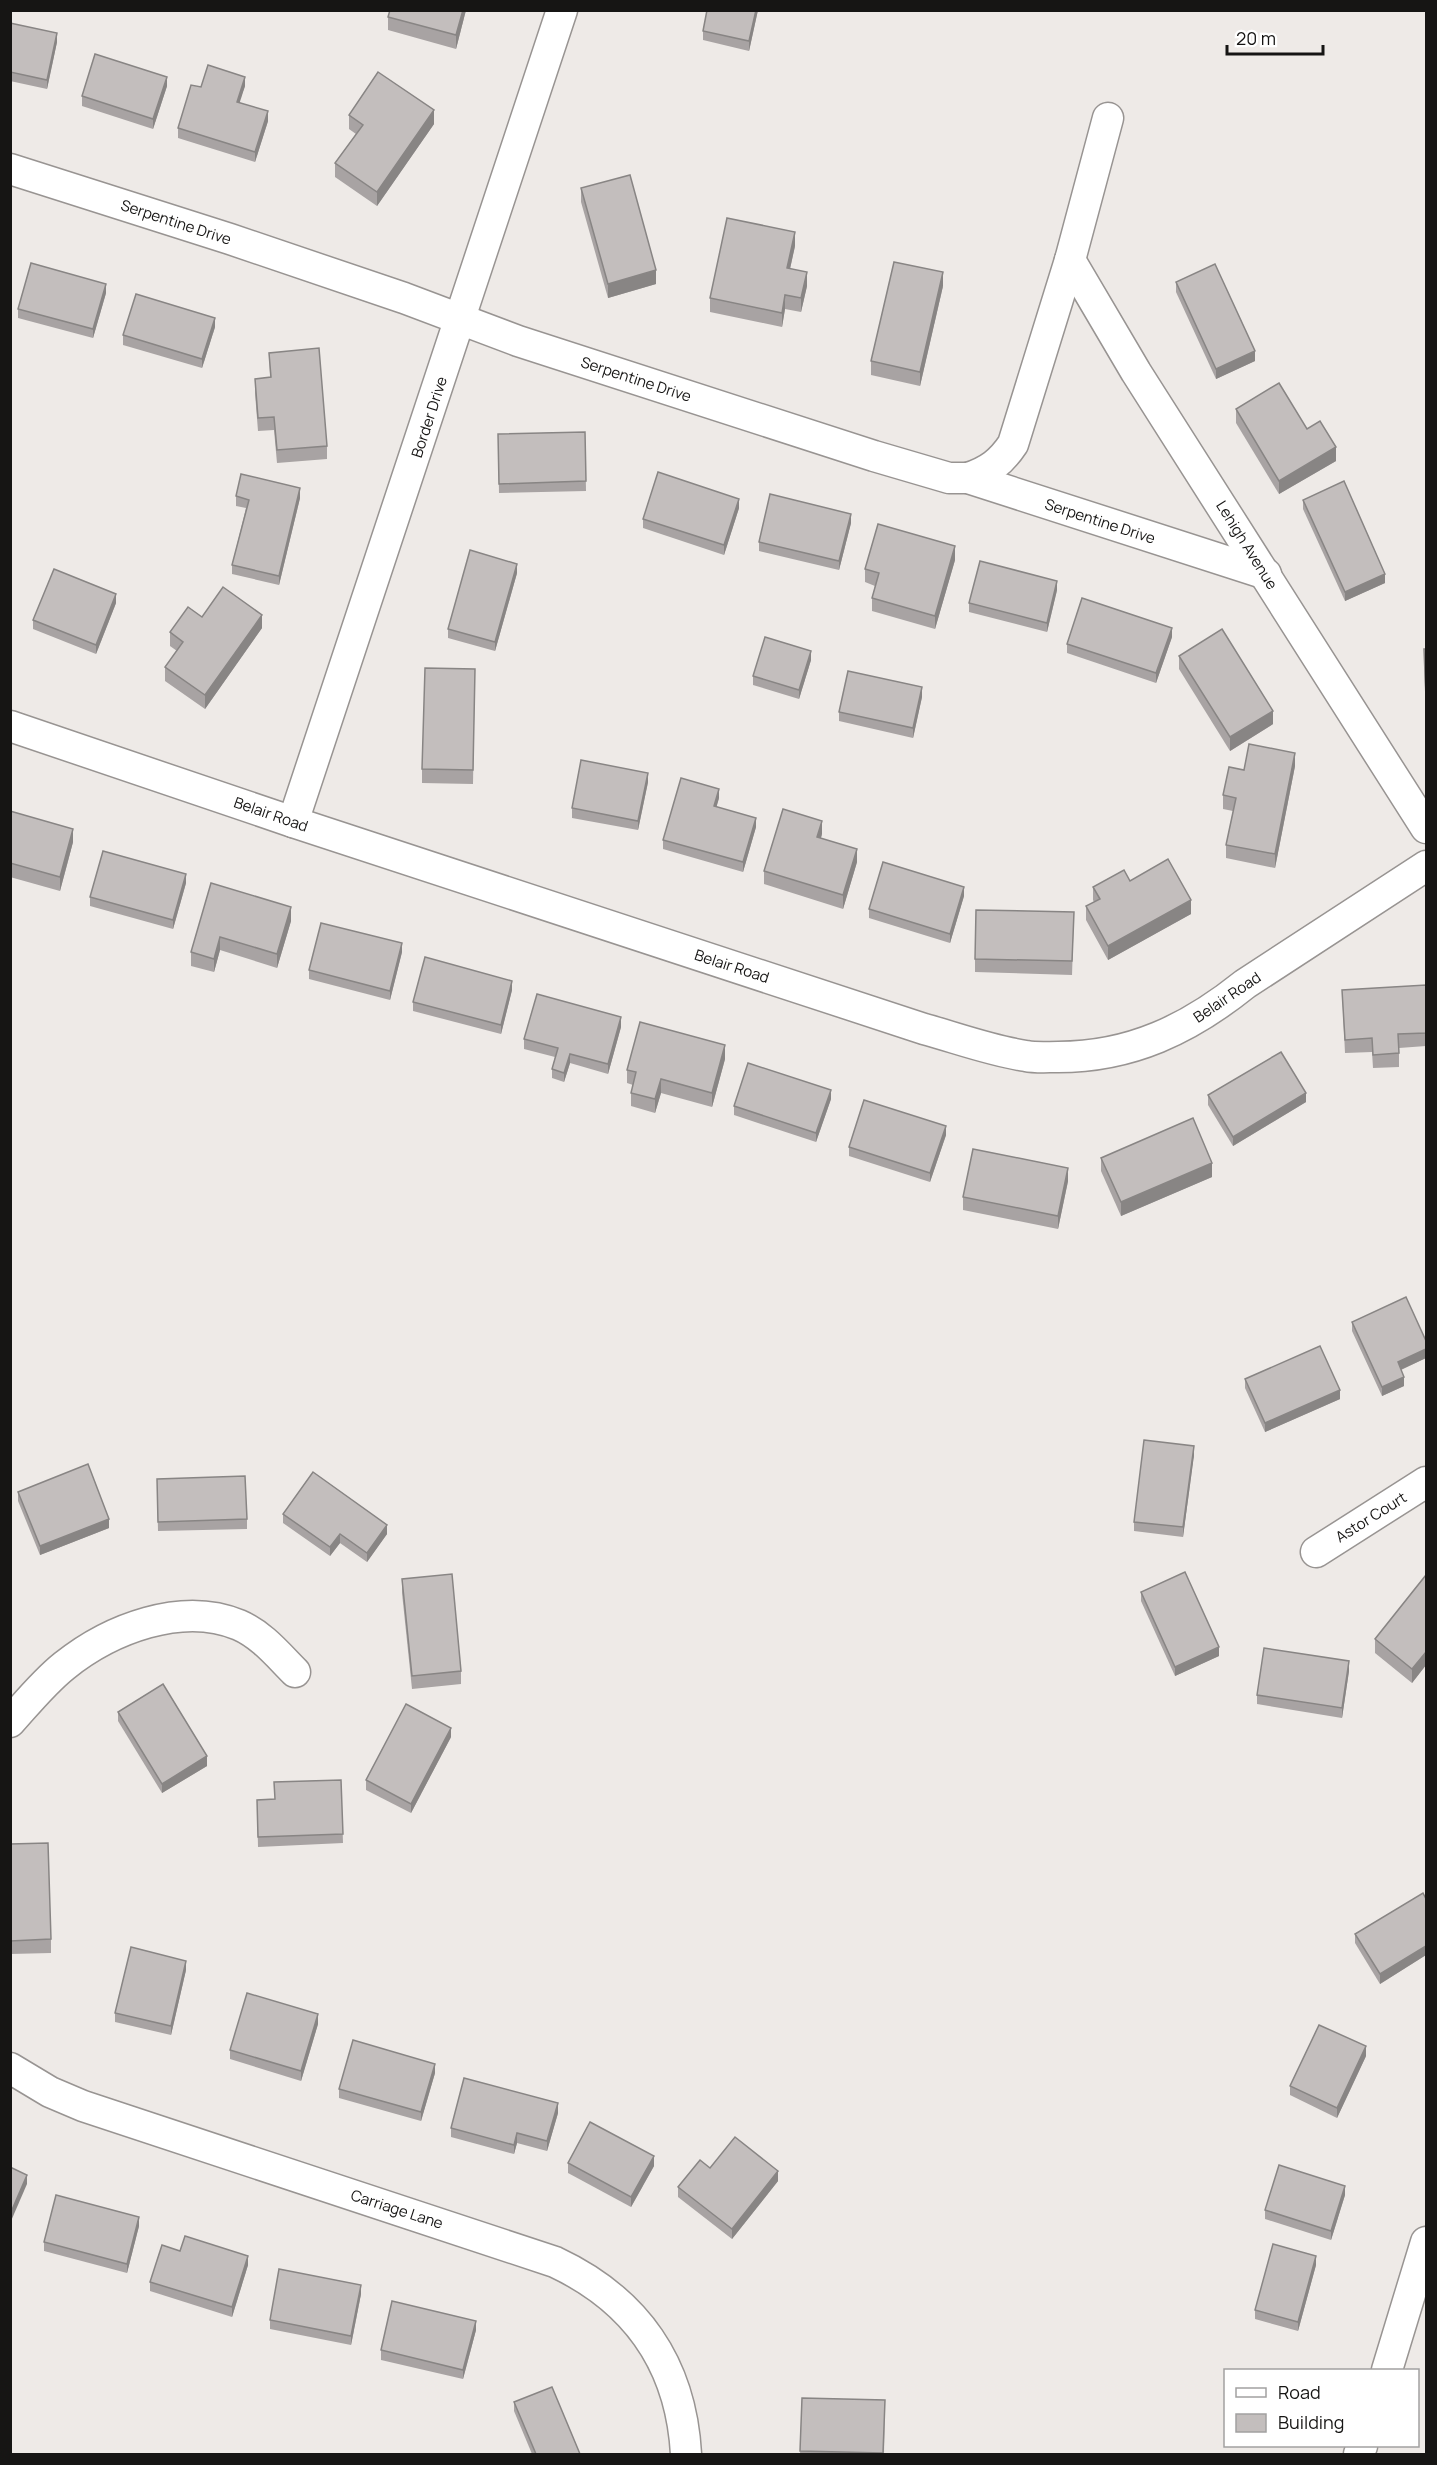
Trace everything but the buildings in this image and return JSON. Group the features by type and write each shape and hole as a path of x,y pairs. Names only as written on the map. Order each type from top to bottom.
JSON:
{"street":[{"name":"Border Drive","path":"293,822 562,10"},
{"path":"968,478 987,471 1003,459 1013,444 1070,260 1108,118"},
{"name":"Serpentine Drive","path":"10,169 230,239 518,341 874,456 949,478 968,478 1266,574"},
{"name":"Lehigh Avenue","path":"1070,260 1136,372 1426,828"},
{"name":"Belair Road","path":"10,726 293,822 924,1029 1027,1057 1075,1057 1112,1052 1149,1041 1184,1026 1426,866"},
{"name":"Astor Court","path":"1316,1552 1426,1482"},
{"path":"10,1722 40,1687 65,1665 93,1646 123,1631 163,1618 190,1616 218,1618 241,1626 264,1641 295,1672"},
{"name":"Carriage Lane","path":"10,2068 50,2092 83,2106 555,2262 577,2272 604,2290 629,2312 649,2337 665,2367 677,2397 684,2428 686,2454"},
{"path":"1387,2369 1426,2242"}]}
